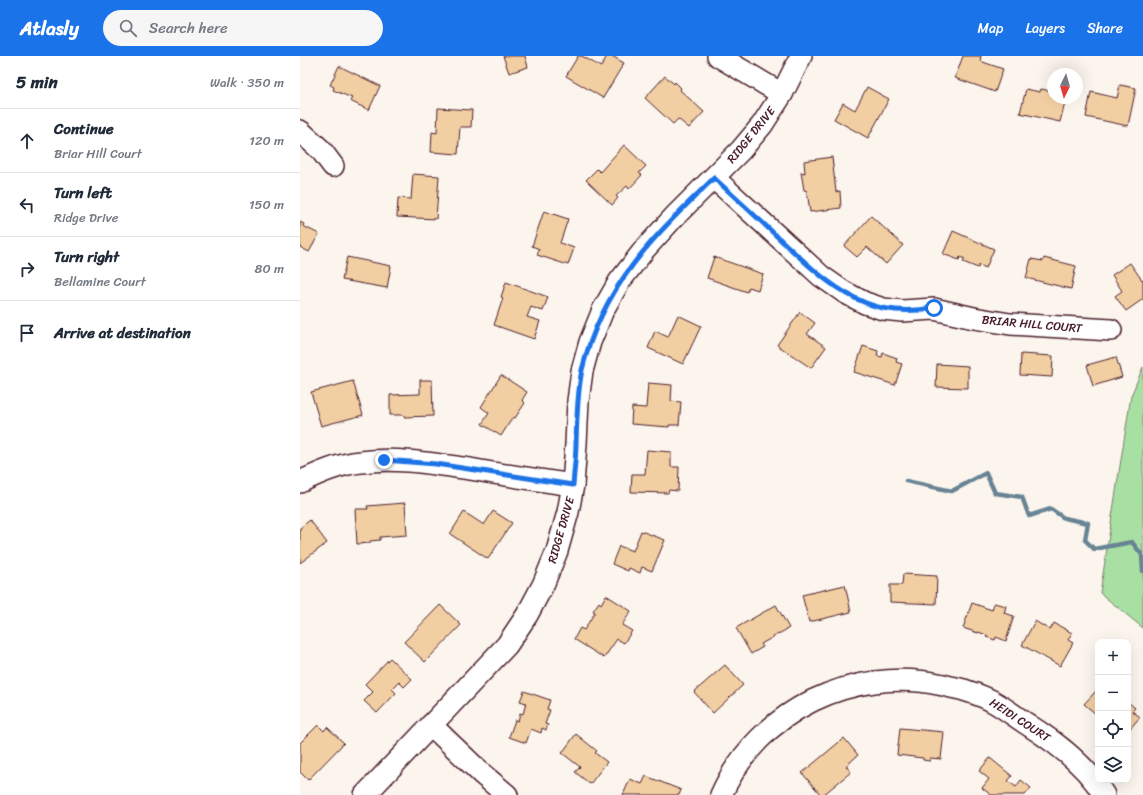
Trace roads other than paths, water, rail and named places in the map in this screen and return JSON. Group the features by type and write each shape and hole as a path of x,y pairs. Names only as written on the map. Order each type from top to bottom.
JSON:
{"street":[{"path":"718,56 782,94"},
{"name":"RIDGE DRIVE","path":"365,795 507,645 527,615 543,585 557,551 568,512 573,485 578,401 582,371 590,342 603,310 620,282 644,250 674,217 741,150 762,125 782,94 801,56"},
{"path":"300,131 321,150 333,166"},
{"name":"BRIAR HILL COURT","path":"714,178 821,276 844,292 865,303 883,309 902,311 934,308 974,318 1010,324 1111,330"},
{"path":"300,482 337,467 359,462 384,460 436,464 573,485"},
{"name":"HEIDI COURT","path":"721,795 726,783 757,740 788,714 814,699 833,691 854,685 882,681 910,680 929,682 963,689 991,700 1058,746 1084,768 1099,786 1104,795"},
{"path":"431,726 482,774 507,795"}],"waterway":[{"path":"906,481 952,491 986,473 995,493 1022,497 1029,516 1051,509 1064,518 1088,523 1085,540 1094,549 1132,542 1142,555 1143,571"}]}
